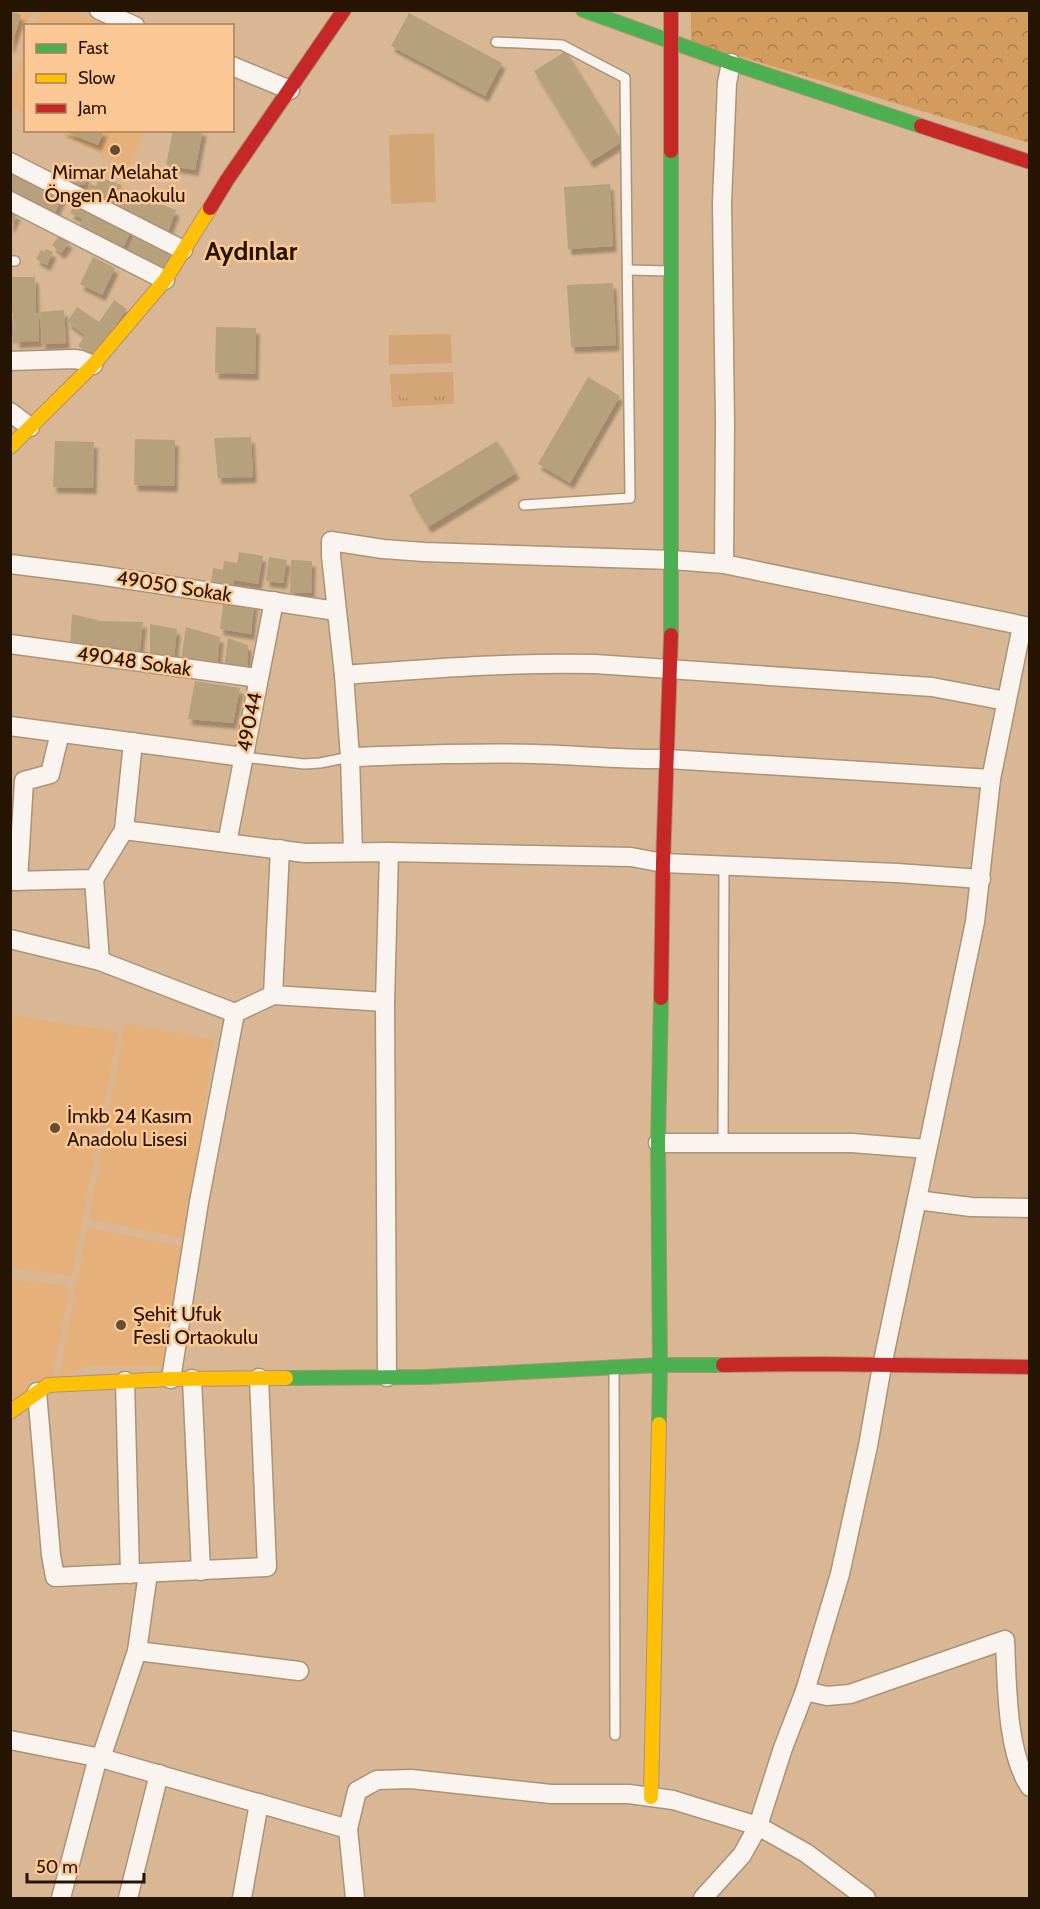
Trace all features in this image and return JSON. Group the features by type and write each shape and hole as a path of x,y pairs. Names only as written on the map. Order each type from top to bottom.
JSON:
{"street":[{"path":"99,10 130,24"},
{"path":"10,447 93,365 165,280 227,180 344,10"},
{"path":"582,10 731,63 1029,162"},
{"path":"651,1797 660,1365 658,1143 663,863 671,670 670,10"},
{"path":"724,564 722,202 727,83 731,63"},
{"path":"234,67 290,90"},
{"path":"10,162 183,250"},
{"path":"10,201 165,280"},
{"path":"10,361 74,359 93,365"},
{"path":"10,412 30,427"},
{"path":"353,851 350,758 331,541 383,549 424,552 672,560 724,564 1026,627 1006,700 991,779 975,922 882,1366 852,1525 830,1612 758,1826 742,1855 703,1899"},
{"name":"49050 Sokak","path":"10,564 98,574 336,611"},
{"name":"49044","path":"227,843 274,601"},
{"name":"49048 Sokak","path":"10,644 258,678"},
{"path":"344,675 541,663 595,664 932,687 1006,700"},
{"path":"10,726 243,757"},
{"path":"60,732 50,774 24,781 14,881 94,879"},
{"path":"100,961 94,879 124,830 133,742"},
{"path":"350,758 467,753 536,754 643,760 668,759 991,779"},
{"path":"124,830 305,853 353,851 630,857 663,863 981,879"},
{"path":"273,995 280,849"},
{"path":"387,1377 385,1002 389,852"},
{"path":"10,939 100,961 235,1013 273,995 385,1002"},
{"path":"171,1379 199,1202 235,1013"},
{"path":"658,1143 852,1143 927,1149"},
{"path":"917,1200 971,1207 1029,1208"},
{"path":"10,1412 48,1385 192,1378 387,1377 660,1365 820,1364 1029,1367"},
{"path":"192,1378 201,1570"},
{"path":"38,1392 51,1555 55,1577 267,1567 259,1378"},
{"path":"61,1899 100,1757 137,1651 139,1573 125,1381"},
{"path":"804,1691 827,1696 850,1694 1005,1640 1013,1744 1020,1769 1029,1787"},
{"path":"137,1651 298,1671"},
{"path":"10,1740 100,1757 348,1829"},
{"path":"128,1899 159,1774"},
{"path":"355,1899 348,1829 357,1791 377,1780 411,1779 551,1794 629,1794 673,1800 758,1826 806,1853 866,1899"},
{"path":"242,1899 259,1803"}],"lane":[{"path":"496,42 562,45 625,78 630,498 524,505"},
{"path":"628,270 671,271"},
{"path":"243,757 304,764 320,764 350,758"},
{"path":"723,1143 724,866"},
{"path":"614,1367 615,1735"}],"shaded area":[{"path":"41,10 73,11 102,24 35,24"},
{"path":"11,11 32,11 24,24 11,57"},
{"name":"Mimar Melahat Öngen Anaokulu","path":"24,52 24,113 10,106 11,86"},
{"name":"Mimar Melahat Öngen Anaokulu","path":"59,132 145,132 129,169"},
{"name":"İmkb 24 Kasım Anadolu Lisesi","path":"10,1015 118,1032 72,1276 11,1268"},
{"path":"125,1023 214,1040 186,1239 89,1219"},
{"name":"Şehit Ufuk Fesli Ortaokulu","path":"87,1227 184,1247 169,1366 88,1366 59,1378"},
{"path":"11,1279 70,1286 52,1380 11,1408"}],"green space":[{"path":"691,11 1029,11 1029,143 691,42"},
{"path":"434,133 436,202 391,204 389,135"},
{"path":"451,334 452,363 389,365 389,335"},
{"path":"453,372 454,404 392,407 390,374"},
{"path":"442,377 443,396 402,398 401,378"}],"building":[{"path":"10,11 21,15 11,47 10,47"},
{"path":"409,13 502,63 485,96 391,46"},
{"path":"566,51 622,142 590,162 534,71"},
{"path":"66,132 103,132 98,145"},
{"path":"173,132 203,132 195,170 166,165"},
{"path":"68,168 87,170 85,185 67,183"},
{"path":"10,169 63,195 54,215 10,194"},
{"path":"99,177 122,185 115,205 87,196 90,184 96,186"},
{"path":"610,184 613,246 568,249 564,187"},
{"path":"124,190 176,210 168,232 115,212"},
{"path":"75,203 132,229 120,254 77,233 83,219 70,213"},
{"path":"10,211 17,214 10,229"},
{"path":"135,233 173,251 165,269 127,253"},
{"path":"60,235 69,243 61,253 52,245"},
{"path":"46,249 53,252 47,265 36,259 41,250 44,252"},
{"path":"93,257 115,268 102,295 80,284"},
{"path":"11,277 35,277 39,341 16,342 15,314 27,312 12,313 14,337 10,337"},
{"path":"613,283 616,345 571,347 567,285"},
{"path":"114,300 127,309 94,357 78,346 85,335 67,322 77,307 99,322"},
{"path":"64,310 66,343 42,344 40,312"},
{"path":"216,327 256,328 255,374 215,373"},
{"path":"588,377 620,396 570,483 538,464"},
{"path":"251,437 253,477 218,478 214,438"},
{"path":"135,439 175,440 174,486 134,485"},
{"path":"55,441 94,442 93,488 53,487"},
{"path":"497,441 516,473 428,527 409,495"},
{"path":"239,552 263,556 258,584 234,580 233,588 211,584 213,568 223,570 224,561 237,563"},
{"path":"269,557 287,560 283,583 266,581"},
{"path":"291,560 312,561 311,593 290,593"},
{"path":"224,598 254,603 251,634 220,629"},
{"path":"72,614 101,621 143,622 139,658 70,646"},
{"path":"150,624 177,629 174,658 150,656"},
{"path":"186,627 220,637 217,666 181,661"},
{"path":"228,638 248,645 247,669 224,667"},
{"path":"195,681 240,688 233,723 188,719"}],"traffic: fast":[{"path":"583,10 731,63 921,126"},
{"path":"671,151 671,635"},
{"path":"659,1424 658,1143 661,998"},
{"path":"286,1378 426,1377 660,1365 723,1365"}],"traffic: slow":[{"path":"10,447 93,365 165,280 210,208"},
{"path":"10,1412 48,1385 171,1379 286,1378"},
{"path":"651,1797 659,1424"}],"traffic: jam":[{"path":"210,208 344,10"},
{"path":"671,10 671,151"},
{"path":"921,126 1030,162"},
{"path":"661,998 671,635"},
{"path":"723,1365 1030,1367"}],"place":[{"name":"Mimar Melahat Öngen Anaokulu","path":"115,150"},
{"name":"İmkb 24 Kasım Anadolu Lisesi","path":"55,1128"},
{"name":"Şehit Ufuk Fesli Ortaokulu","path":"121,1325"}],"district":[{"name":"Aydınlar","path":"251,251"}]}
